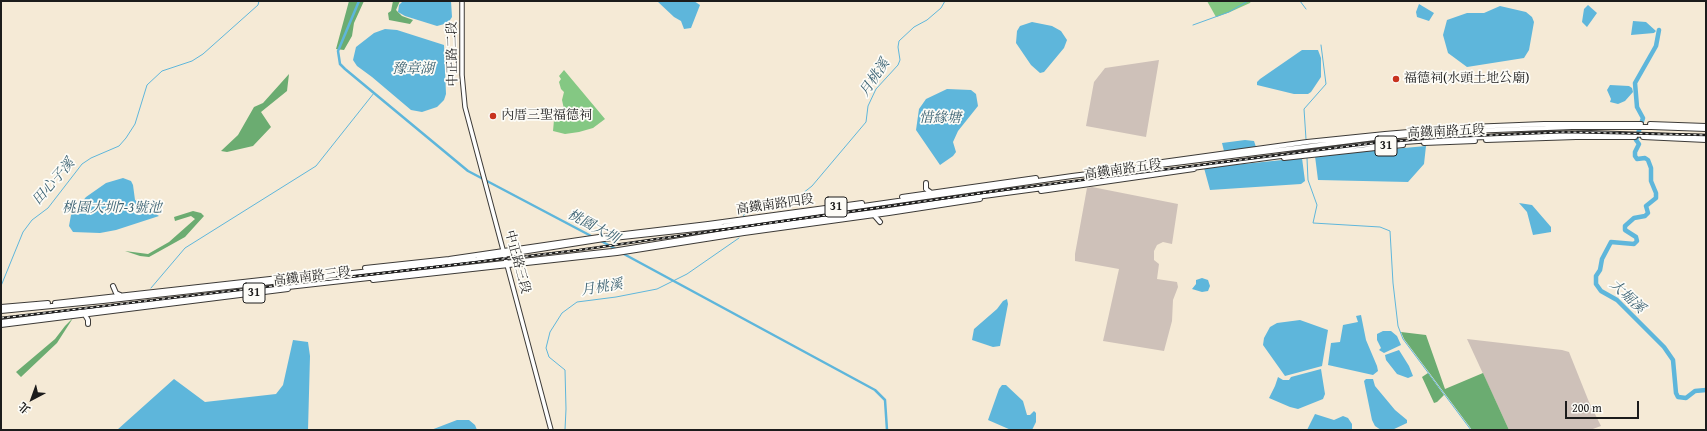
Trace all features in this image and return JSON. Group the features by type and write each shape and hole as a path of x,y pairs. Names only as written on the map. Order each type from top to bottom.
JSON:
{"main road":[{"name":"中正路二段","path":"462,1 462,76 465,107"},
{"name":"中正路三段","path":"465,107 551,430"},
{"name":"高鐵南路五段","path":"1073,174 1358,136 1490,126 1586,124 1706,126"},
{"path":"1572,127 1586,124"},
{"name":"高鐵南路五段","path":"1073,174 1375,138 1445,132 1572,127 1706,129"},
{"name":"高鐵南路五段","path":"1069,186 1099,180 1345,147 1446,139 1591,134 1706,137"},
{"path":"1576,137 1591,134"},
{"path":"1358,136 1375,138"},
{"path":"1519,136 1533,138"},
{"name":"高鐵南路五段","path":"1069,186 1331,152 1418,143 1576,137 1706,140"},
{"path":"1331,152 1345,147"},
{"path":"1221,157 1233,152"},
{"name":"高鐵南路四段","path":"592,239 1073,174"},
{"name":"高鐵南路四段","path":"592,239 668,232 794,216 995,187 1073,174"},
{"path":"1099,180 1114,181"},
{"path":"926,183 927,191 931,193"},
{"path":"981,186 995,187"},
{"name":"高鐵南路四段","path":"507,263 612,251 755,228 885,211 969,198 1069,186"},
{"name":"高鐵南路四段","path":"507,263 617,253 1069,186"},
{"path":"918,197 915,201 918,206"},
{"path":"969,198 984,198"},
{"path":"885,211 888,205 886,202"},
{"path":"776,215 794,216"},
{"path":"874,215 880,222"},
{"path":"668,232 682,227"},
{"path":"744,233 755,228"},
{"name":"31","path":"504,253 592,239"},
{"path":"662,243 674,244"},
{"name":"高鐵南路三段","path":"1,309 504,253"},
{"name":"高鐵南路三段","path":"1,309 112,300 443,262 504,253"},
{"name":"高鐵南路三段","path":"1,323 189,298 387,275 507,263"},
{"name":"高鐵南路三段","path":"1,323 13,323 507,263"},
{"path":"378,279 387,275"},
{"path":"113,286 116,293 120,295"},
{"path":"189,298 204,299"},
{"path":"112,300 111,304 115,307"},
{"path":"90,302 92,310"},
{"path":"82,314 85,315 88,320 88,324"}],"shaded area":[{"path":"1159,60 1146,137 1086,126 1094,82 1105,68"},
{"path":"1092,187 1178,204 1172,244 1163,242 1157,245 1154,251 1154,260 1159,264 1157,279 1177,282 1178,287 1173,300 1172,321 1164,351 1103,341 1119,269 1075,261 1087,188"},
{"path":"1467,339 1569,352 1589,402 1601,426 1590,430 1509,430"}],"green space":[{"path":"349,1 364,1 354,23 352,36 344,50 336,49"},
{"path":"393,1 400,1 396,10 402,16 413,20 410,24 389,20 388,13 391,11"},
{"path":"1207,1 1251,1 1250,3 1216,17"},
{"path":"564,70 605,119 593,128 565,134 553,131 554,120 559,120 558,112 564,109 562,100 564,92 561,89 559,82 561,79 559,76"},
{"path":"289,74 287,91 261,112 271,127 253,146 227,152 221,151 238,135 254,107 263,103"},
{"path":"193,211 201,213 204,216 185,237 149,257 140,256 125,251 148,254 169,242 195,219 191,216 175,221 174,217"},
{"path":"73,318 57,343 21,377 16,372 55,339"},
{"path":"1401,332 1426,335 1445,389 1483,373 1509,430 1472,430 1404,339"},
{"path":"1428,373 1444,395 1434,403 1422,377"}],"water":[{"path":"403,1 451,1 452,17 448,23 437,26 405,16 398,12 399,5"},
{"path":"657,1 694,1 700,5 691,28 684,29 681,21 674,17"},
{"path":"1419,4 1434,13 1429,21 1417,17 1416,12"},
{"path":"1588,5 1597,13 1587,27 1582,22 1584,9"},
{"path":"1500,6 1526,12 1532,17 1534,22 1529,50 1524,58 1467,67 1448,53 1443,35 1447,20 1467,13 1484,13"},
{"path":"1633,21 1646,22 1656,31 1654,33 1631,35"},
{"path":"1032,22 1052,26 1061,31 1067,40 1064,48 1044,72 1040,73 1031,65 1016,43 1017,31 1020,26"},
{"name":"豫章湖","path":"385,29 397,30 444,45 446,94 444,100 437,107 422,112 411,110 357,66 353,60 356,47 374,33"},
{"path":"1302,50 1318,50 1321,58 1321,77 1311,92 1308,94 1294,94 1257,85 1257,82 1260,79"},
{"path":"1610,85 1629,86 1632,88 1633,92 1625,101 1618,104 1610,102 1611,99 1607,90"},
{"name":"惜緣塘","path":"947,89 971,90 976,94 978,106 958,131 953,142 956,152 953,156 940,165 916,130 919,109 926,99"},
{"path":"1245,140 1254,141 1256,147 1224,151 1222,143"},
{"path":"1426,146 1424,164 1408,182 1318,180 1315,156"},
{"path":"1302,158 1305,181 1301,184 1210,190 1204,168"},
{"name":"桃園大圳7-3號池","path":"123,178 131,181 135,200 159,216 116,230 100,233 73,232 69,226 71,215 86,197 106,183"},
{"path":"1519,203 1532,205 1551,227 1551,232 1533,235 1527,212"},
{"path":"1202,278 1208,280 1210,286 1208,291 1202,292 1192,289 1196,284 1196,280"},
{"path":"1007,299 1008,304 1000,346 993,347 972,340 974,329 997,309 1003,301"},
{"path":"1361,315 1366,340 1378,371 1373,375 1328,365 1331,343 1340,342 1343,325 1358,322 1356,316"},
{"path":"1300,320 1328,330 1322,366 1285,376 1263,345 1264,338 1270,327 1277,323"},
{"path":"1383,331 1391,331 1397,336 1401,345 1384,353 1379,350 1381,348 1377,340 1377,334"},
{"path":"293,340 308,342 310,356 308,430 117,430 174,379 205,402 276,394 283,385"},
{"path":"1399,350 1409,366 1413,376 1408,378 1397,374 1386,360 1385,355"},
{"path":"1321,369 1325,394 1323,399 1298,409 1269,398 1278,377 1283,380 1289,380 1291,377"},
{"path":"1366,379 1373,379 1375,386 1395,410 1407,420 1407,423 1392,430 1381,430 1375,426 1372,420 1364,381"},
{"path":"1002,385 1006,385 1023,401 1027,415 1030,415 1034,411 1036,413 1036,422 1032,430 1011,430 988,420 999,389"},
{"path":"1315,414 1334,420 1343,416 1348,418 1352,424 1352,430 1307,430"},
{"path":"457,420 469,420 475,425 477,430 431,430"}],"waterway":[{"name":"田心子溪","path":"1,286 23,232 32,220 48,208 82,164 91,158 119,146 126,138 135,124 147,85 162,71 192,61 203,54 258,5 259,1"},
{"name":"桃園大圳","path":"359,1 338,51 340,64 468,171 593,237"},
{"name":"月桃溪","path":"743,217 746,211 766,208 798,197 812,186 866,122 868,106 876,89 898,65 900,60 898,47 899,41 914,27 927,20 941,8 945,1"},
{"path":"1193,25 1229,12 1248,1"},
{"path":"1300,1 1306,9"},
{"name":"大堀溪","path":"1659,30 1656,46 1635,83 1637,107 1643,118 1636,140 1639,144 1635,152 1635,156 1637,159 1645,158 1648,160 1651,168 1651,181 1656,193 1656,198 1646,206 1648,213 1645,216 1634,218 1625,226 1625,230 1636,237 1637,241 1634,244 1611,242 1602,259 1600,270 1596,276 1596,284 1601,291 1617,300 1664,347 1673,360 1676,393 1678,397 1686,398 1695,391 1706,390"},
{"path":"1306,139 1304,109 1326,84 1321,45"},
{"path":"151,288 185,248 316,166 374,93"},
{"path":"1307,158 1308,180 1317,205 1313,223 1380,227 1390,231 1393,283 1398,326 1403,339 1471,430"},
{"name":"月桃溪","path":"565,430 565,370 549,357 546,348 550,332 562,313 577,302 616,297 657,289 687,274 739,238"},
{"name":"桃園大圳","path":"599,240 616,249"},
{"name":"桃園大圳","path":"622,253 875,390 885,400 887,430"}],"railway":[{"path":"1,318 579,250 1003,190 1374,143 1446,137 1565,132 1706,135"}],"place":[{"name":"福德祠(水頭土地公廟)","path":"1396,79"},
{"name":"內厝三聖福德祠","path":"493,116"}]}
